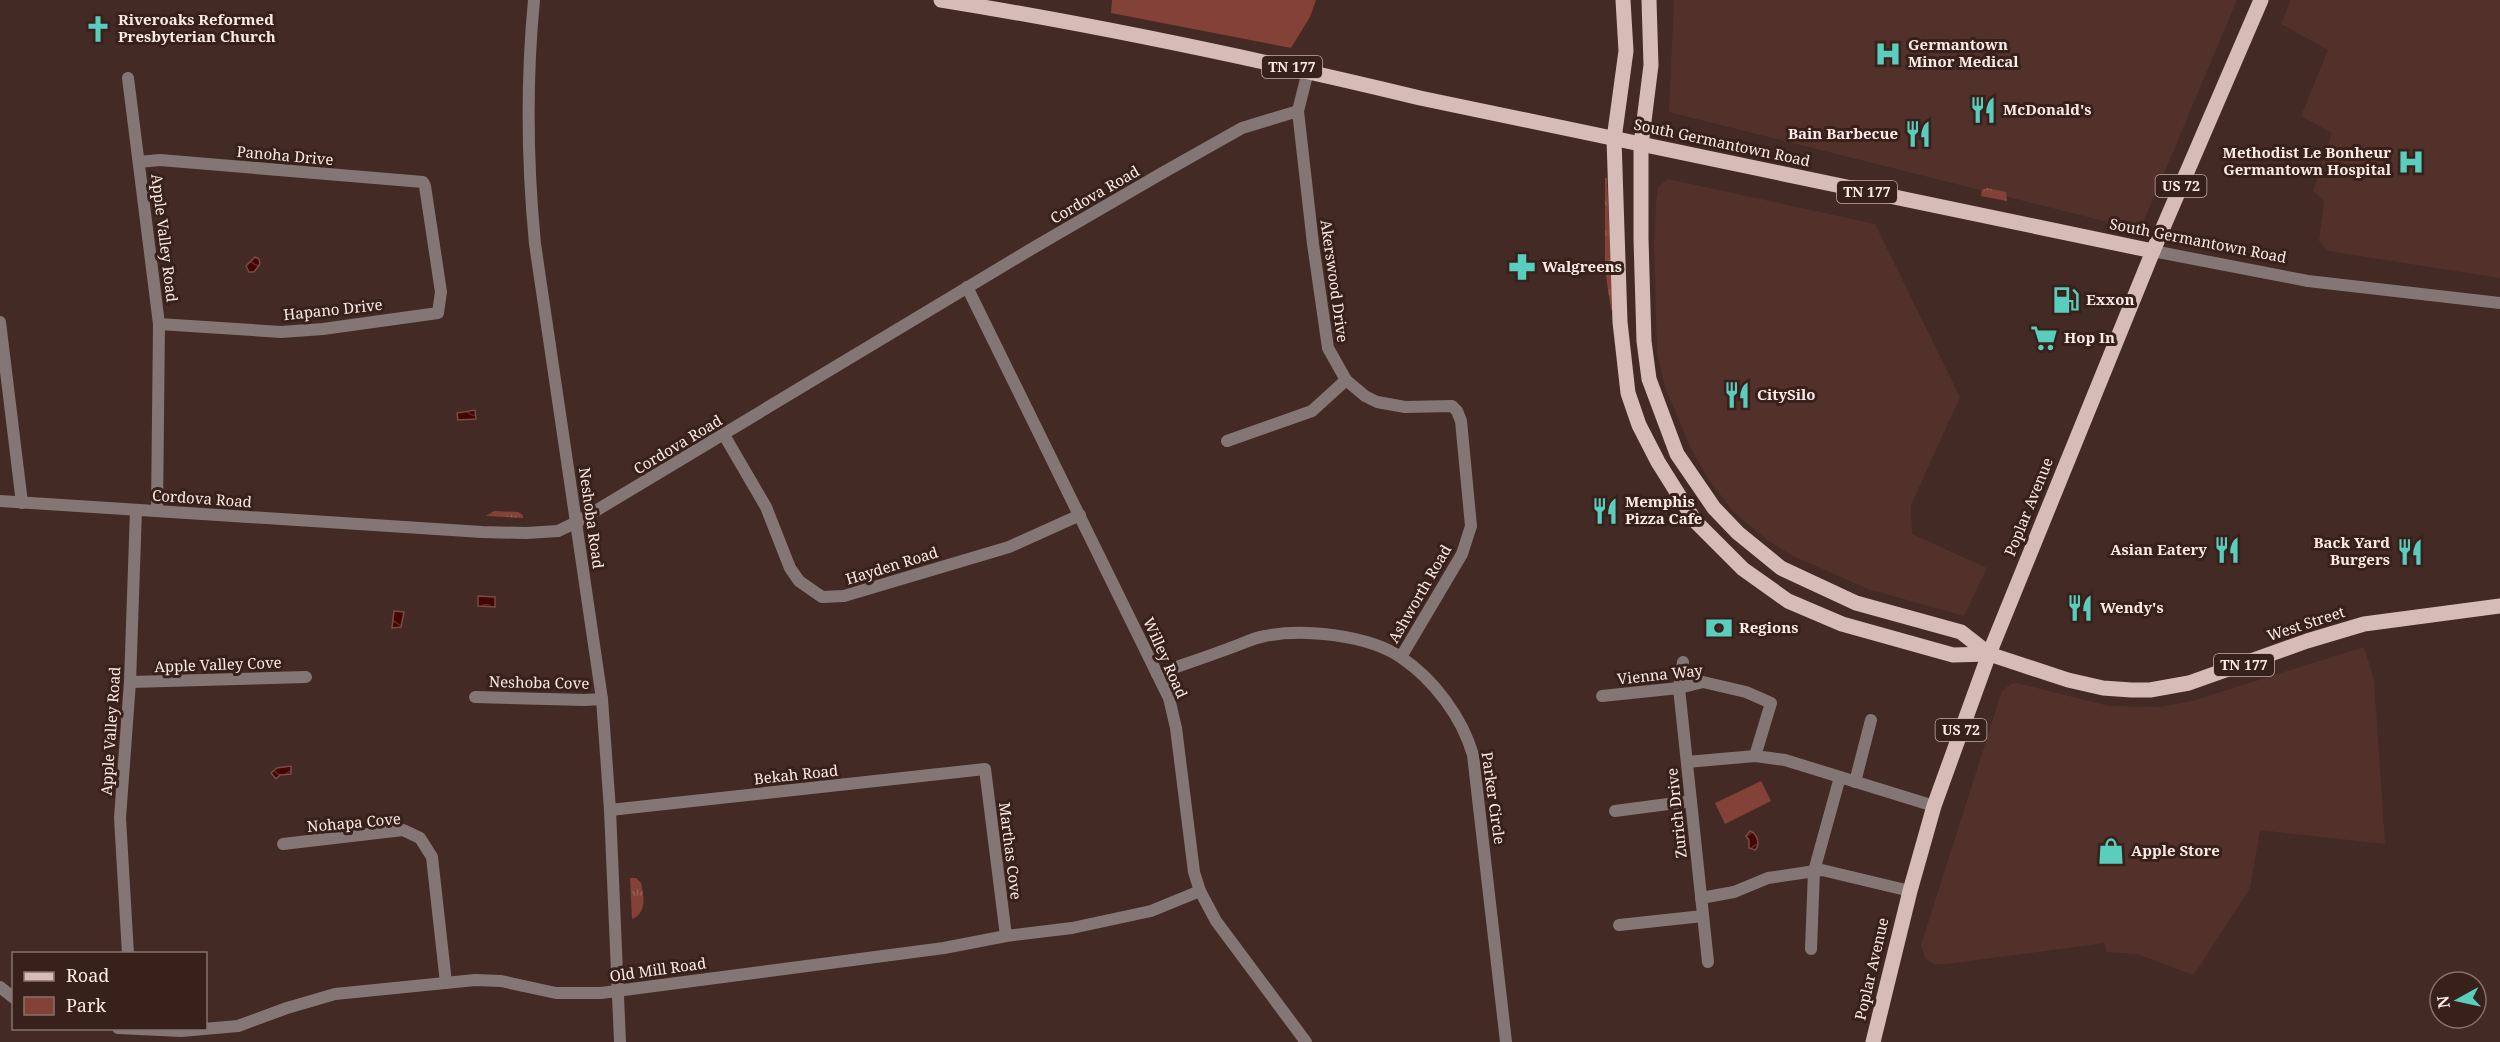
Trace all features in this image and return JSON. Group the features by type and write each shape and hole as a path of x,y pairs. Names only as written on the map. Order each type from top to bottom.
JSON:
{"main road":[{"name":"South Germantown Road","path":"941,0 1308,71 1420,98 2153,251"},
{"path":"1623,0 1626,51 1614,139 1620,322 1628,393 1639,425 1653,453 1695,521 1743,569 1788,602 1842,624 1953,655 1989,654"},
{"path":"1649,0 1651,65 1641,145 1644,341 1649,379 1677,454 1714,508 1738,533 1781,568 1856,603 1961,632 1989,654"},
{"name":"Poplar Avenue","path":"1873,1042 1910,891 1934,806 1989,654 2153,251 2261,0"},
{"name":"West Street","path":"1989,654 2068,680 2103,688 2150,690 2189,683 2307,641 2364,624 2500,606"}],"street":[{"name":"Neshoba Road","path":"534,0 528,65 531,200 537,256 602,699 610,810 620,1042"},
{"name":"Akerswood Drive","path":"1308,71 1298,111 1323,323 1328,348 1346,380 1365,396 1390,405 1452,406"},
{"name":"Apple Valley Road","path":"128,78 159,324 157,511"},
{"name":"Cordova Road","path":"0,501 510,533 558,531 724,435 967,287 1242,128 1298,111"},
{"name":"Panoha Drive","path":"140,162 160,160 423,182 441,292 438,313"},
{"name":"South Germantown Road","path":"2153,251 2308,281 2500,303"},
{"name":"Willey Road","path":"967,287 1168,698 1176,728 1191,851 1200,891 1216,921 1306,1042"},
{"name":"Hapano Drive","path":"159,324 281,332 323,329 438,313"},
{"path":"0,322 22,503"},
{"path":"1227,441 1312,411 1346,380"},
{"name":"Ashworth Road","path":"1401,657 1462,554 1471,526 1461,421 1452,406"},
{"name":"Hayden Road","path":"724,435 766,507 790,568 799,581 822,597 844,596 1009,547 1080,515"},
{"name":"Apple Valley Road","path":"128,952 120,818 130,682 136,510"},
{"name":"Parker Circle","path":"1157,674 1263,636 1296,632 1336,635 1388,650 1401,657 1419,672 1442,697 1464,732 1473,755 1506,1042"},
{"name":"Zurich Drive","path":"1683,662 1679,688 1708,962"},
{"name":"Apple Valley Cove","path":"130,682 306,677"},
{"name":"Vienna Way","path":"1602,696 1679,688 1703,682 1746,692 1771,703 1755,756"},
{"name":"Neshoba Cove","path":"474,697 602,699"},
{"path":"1855,782 1871,720"},
{"path":"1687,762 1755,756 1803,765 1934,806"},
{"name":"Bekah Road","path":"610,810 985,769"},
{"name":"Marthas Cove","path":"985,769 1006,936"},
{"path":"1810,950 1814,871 1840,777"},
{"path":"1615,811 1691,801"},
{"name":"Nohapa Cove","path":"283,844 403,830 420,837 432,857 446,983"},
{"path":"1701,898 1734,892 1768,878 1822,870 1910,891"},
{"name":"Old Mill Road","path":"207,1029 238,1026 335,994 494,980 548,992 572,994 945,948 1006,936 1119,919 1150,911 1200,891"},
{"path":"1619,925 1703,916"},
{"path":"0,987 12,996"},
{"name":"Old Mill Road","path":"153,1030 192,1030"}],"shaded area":[{"path":"1674,0 2237,0 2140,230 1669,112"},
{"name":"Methodist Le Bonheur Germantown Hospital","path":"2291,0 2500,0 2500,278 2328,251 2319,241 2324,201 2313,191 2332,133 2301,116 2328,50 2281,24"},
{"path":"1668,179 1875,224 1960,397 1911,505 1912,534 1987,568 1964,616 1868,589 1793,556 1767,540 1734,512 1711,483 1691,449 1665,387 1657,352 1654,246 1656,203 1658,187"},
{"path":"2364,647 2374,680 2385,844 2260,830 2250,888 2194,975 2137,954 2106,952 2105,943 1947,964 1934,964 1925,958 1921,945 2002,691 2011,684 2017,683 2109,706 2160,707 2192,701"}],"green space":[{"path":"1112,0 1316,0 1310,17 1291,48 1111,13"},
{"path":"1605,178 1607,178 1613,309 1611,310 1605,269"},
{"path":"1987,188 2006,192 2007,201 1981,196 1982,190"},
{"path":"494,511 518,512 523,515 523,518 486,516"},
{"path":"1761,781 1771,801 1725,824 1715,803"},
{"path":"630,878 636,878 641,883 643,899 640,913 632,919"}],"water":[{"path":"255,257 259,259 260,264 254,272 249,272 246,266"},
{"path":"475,410 476,419 458,420 457,413"},
{"path":"478,596 495,597 495,607 478,606"},
{"path":"394,611 404,612 401,627 392,628"},
{"path":"291,766 291,774 280,775 276,779 271,773 277,768"},
{"path":"1750,831 1757,839 1758,846 1755,850 1749,848 1749,840 1746,836"}],"place":[{"name":"Riveroaks Reformed Presbyterian Church","path":"98,29"},
{"name":"Germantown Minor Medical","path":"1888,54"},
{"name":"McDonald's","path":"1983,110"},
{"name":"Bain Barbecue","path":"1918,134"},
{"name":"Methodist Le Bonheur Germantown Hospital","path":"2411,162"},
{"name":"Walgreens","path":"1522,267"},
{"name":"Exxon","path":"2066,300"},
{"name":"Hop In","path":"2044,338"},
{"name":"CitySilo","path":"1737,395"},
{"name":"Memphis Pizza Cafe","path":"1605,511"},
{"name":"Asian Eatery","path":"2227,550"},
{"name":"Back Yard Burgers","path":"2410,552"},
{"name":"Wendy's","path":"2080,608"},
{"name":"Regions","path":"1719,628"},
{"name":"Apple Store","path":"2111,851"}]}
